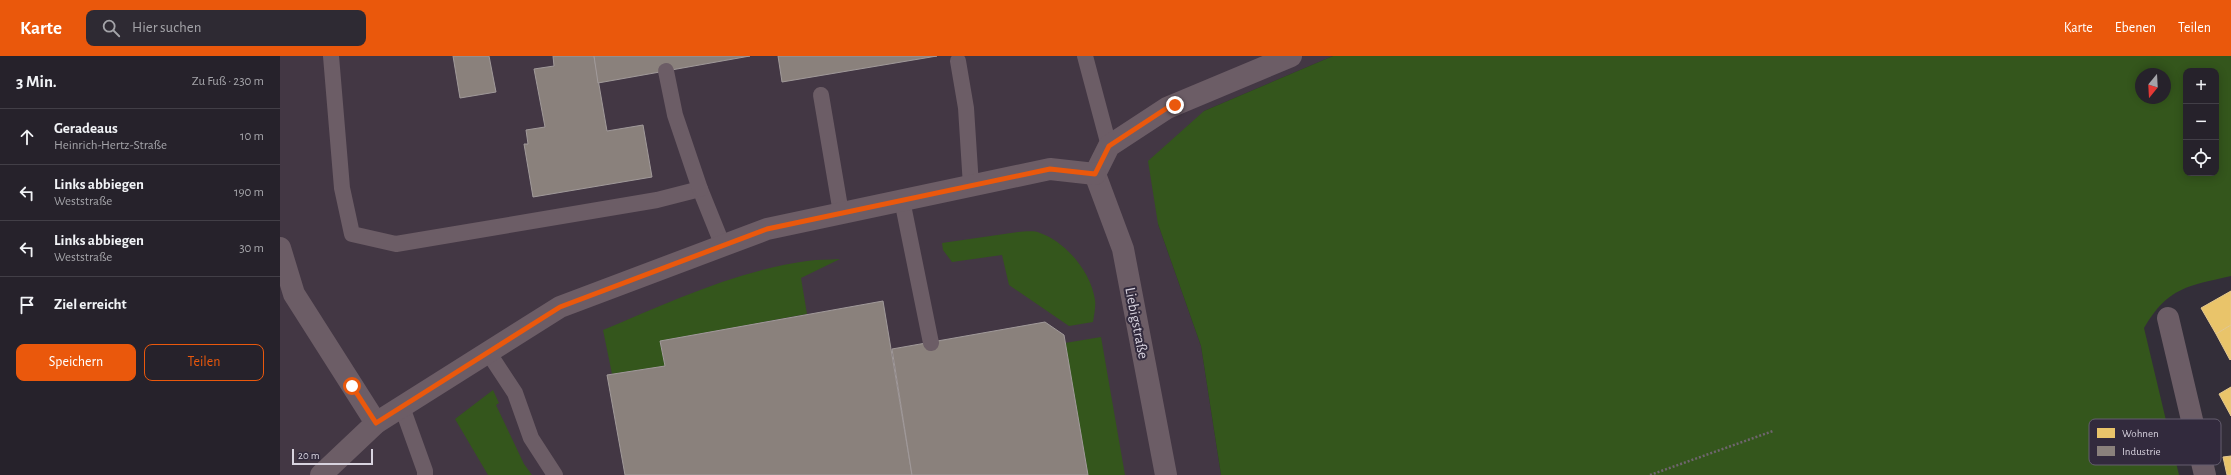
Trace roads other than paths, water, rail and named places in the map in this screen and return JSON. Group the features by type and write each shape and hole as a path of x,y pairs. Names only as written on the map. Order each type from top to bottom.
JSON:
{"street":[{"path":"321,475 376,423 560,307 767,229 1050,169 1095,174 1109,146 1167,108 1291,56"},
{"name":"Liebigstraße","path":"1095,174 1124,249 1166,475"},
{"path":"280,248 294,294 376,423"},
{"path":"2168,318 2192,419"},
{"path":"2203,465 2205,475"}],"lane":[{"path":"331,56 342,188 352,234 396,244 657,200 700,189"},
{"path":"1086,56 1109,146"},
{"path":"958,62 966,108 971,186"},
{"path":"666,72 675,116 700,189 723,246"},
{"path":"821,95 841,214"},
{"path":"902,200 931,342"},
{"path":"488,352 515,393 531,438 555,475"},
{"path":"402,407 425,471 425,475"}]}
